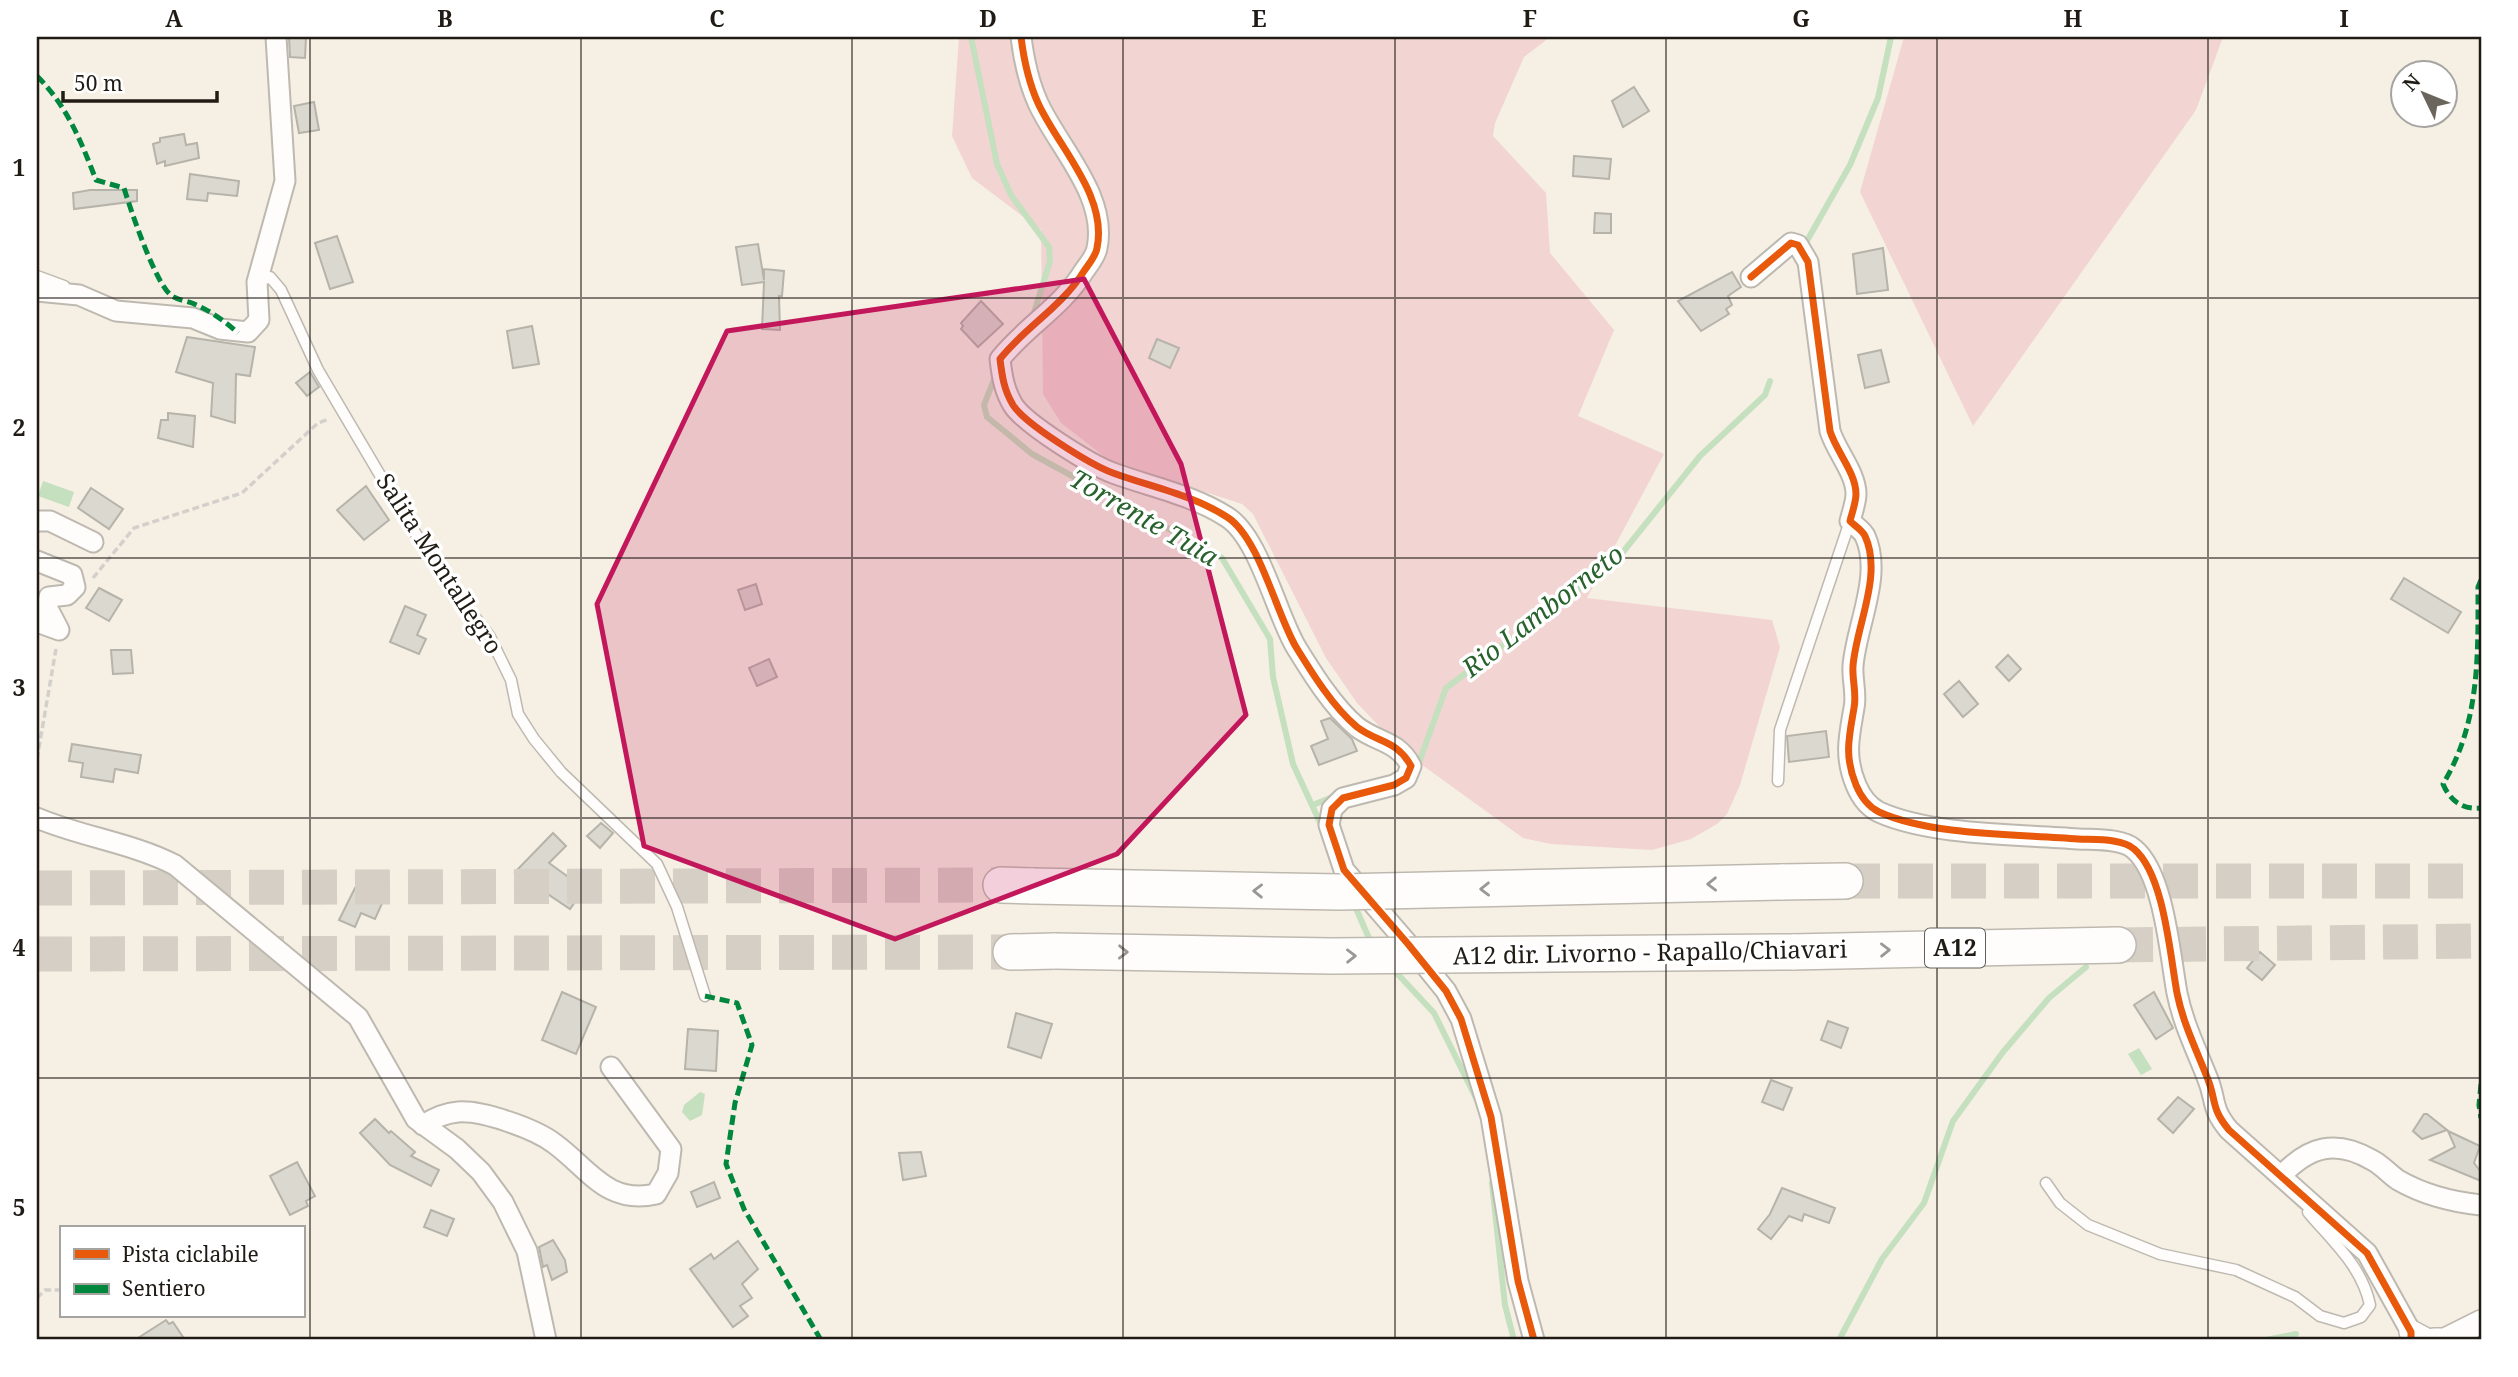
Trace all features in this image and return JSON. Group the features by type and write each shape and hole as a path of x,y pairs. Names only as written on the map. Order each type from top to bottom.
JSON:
{"highway":[{"path":"1017,886 1340,892 1845,881"},
{"name":"A12 dir. Livorno - Rapallo/Chiavari","path":"1011,952 1332,956 1792,952 2118,945"}],"street":[{"path":"37,291 79,295 116,311 193,318 238,333 248,332 259,320 257,282 285,181 276,37"},
{"path":"1021,37 1026,76 1039,106 1083,181 1097,219 1097,250 1063,300 1014,341 1000,359 1003,383 1014,407 1056,440 1109,472 1184,497 1229,518 1253,548 1295,645 1324,688 1357,727 1403,751 1411,766 1406,778 1394,785 1343,797 1332,809 1329,824 1344,870 1431,972 1461,1019 1491,1117 1518,1281 1534,1340"},
{"path":"1751,277 1791,243 1798,245 1808,262 1829,431 1853,480 1856,493 1850,521 1865,534 1870,571 1853,667 1855,706 1848,731 1847,757 1865,802 1879,811 1902,819 1958,830 2104,840 2133,847 2148,865 2167,925 2178,995 2191,1044 2208,1079 2216,1113 2367,1253 2416,1337"},
{"path":"37,521 50,521 93,542"},
{"path":"37,561 72,575 75,587 66,595 49,597 47,607 59,630"},
{"path":"37,622 59,630"},
{"path":"37,818 71,833 152,853 175,865 358,1017 416,1119 457,1149 481,1172 503,1202 527,1251 546,1340"},
{"path":"423,1125 437,1117 460,1112 503,1120 554,1143 591,1177 620,1194 636,1198 656,1194 668,1173 671,1149 611,1067"},
{"path":"2281,1176 2297,1158 2317,1150 2342,1146 2374,1160 2397,1179 2433,1196 2481,1205"},
{"path":"2434,1340 2445,1340 2481,1322"}],"lane":[{"path":"37,276 64,286 63,294"},
{"name":"Salita Montallegro","path":"257,282 270,276 281,290 318,370 344,413 440,571 491,637 511,680 519,714 534,739 561,772 657,864 677,907 705,996"},
{"path":"1778,781 1780,730 1850,521"},
{"path":"2046,1183 2060,1203 2088,1225 2160,1254 2236,1270 2295,1297 2320,1316 2344,1322 2361,1318 2370,1305 2367,1289 2339,1245 2308,1212 2309,1201"}],"path":[{"path":"88,585 134,528 242,493 317,423 344,413"},
{"path":"37,759 59,630"},
{"path":"37,1298 45,1290 60,1290"}],"highlighted area":[{"path":"1084,279 1181,464 1246,715 1117,854 895,939 644,846 597,604 727,331"}],"shaded area":[{"path":"959,37 1550,37 1524,57 1495,123 1493,136 1546,193 1550,253 1614,330 1578,416 1664,454 1587,598 1772,620 1780,647 1740,785 1727,814 1717,824 1691,839 1652,850 1551,844 1523,838 1403,751 1357,703 1326,658 1253,514 1242,504 1110,461 1061,423 1043,394 1041,230 972,178 952,136"},
{"path":"1904,37 2223,37 2196,110 1973,426 1860,192"},
{"path":"43,481 74,492 69,507 38,496"},
{"path":"2139,1048 2152,1069 2141,1075 2128,1054"},
{"path":"700,1092 705,1094 702,1115 690,1121 682,1112 684,1105"}],"building":[{"path":"289,37 306,37 305,58 290,57"},
{"path":"1634,87 1649,111 1623,127 1612,101"},
{"path":"314,102 319,130 299,133 294,106"},
{"path":"184,134 186,145 197,143 199,158 165,166 165,161 157,164 153,144 160,142 160,138"},
{"path":"1574,156 1611,159 1609,179 1573,176"},
{"path":"190,174 239,181 237,196 208,193 207,201 187,199"},
{"path":"90,190 137,190 137,201 74,209 73,193"},
{"path":"1595,213 1611,214 1611,233 1594,233"},
{"path":"337,236 353,282 330,289 315,243"},
{"path":"758,244 764,280 764,269 784,271 782,296 779,296 780,330 762,329 764,282 742,285 736,247"},
{"path":"1883,248 1888,290 1857,294 1853,254"},
{"path":"1732,272 1741,287 1728,296 1732,305 1726,309 1729,314 1701,331 1678,301"},
{"path":"981,301 1003,324 978,347 961,329 961,323"},
{"path":"532,326 539,364 513,368 507,331"},
{"path":"187,337 255,347 250,376 236,374 235,423 211,416 213,383 176,372"},
{"path":"1157,339 1179,348 1170,368 1149,358"},
{"path":"1881,350 1889,382 1865,388 1858,355"},
{"path":"310,372 319,387 307,396 296,383"},
{"path":"168,413 195,416 193,447 158,438 161,420 168,420"},
{"path":"366,486 389,520 364,540 337,510"},
{"path":"91,488 123,509 109,529 78,508"},
{"path":"2404,578 2461,612 2448,633 2391,599"},
{"path":"756,584 762,604 745,610 738,590"},
{"path":"99,588 122,600 109,621 86,608"},
{"path":"405,606 426,615 417,635 426,639 419,654 390,642"},
{"path":"111,650 131,650 133,673 113,674"},
{"path":"2008,655 2021,669 2009,681 1996,667"},
{"path":"769,659 777,677 757,686 749,668"},
{"path":"1959,681 1978,704 1963,717 1944,694"},
{"path":"1330,718 1352,739 1357,751 1319,765 1311,746 1328,739 1321,721"},
{"path":"1826,731 1829,757 1789,762 1787,736"},
{"path":"72,744 141,755 138,773 115,769 113,782 81,777 83,763 69,761"},
{"path":"601,823 613,833 600,848 587,836"},
{"path":"553,833 566,846 549,863 578,884 573,892 579,896 570,909 515,872"},
{"path":"309,882 324,887 321,903 304,896"},
{"path":"355,888 385,897 375,919 361,913 355,927 339,920"},
{"path":"2260,952 2275,965 2262,980 2247,968"},
{"path":"562,992 596,1007 576,1054 542,1040"},
{"path":"2154,992 2173,1028 2156,1039 2134,1005"},
{"path":"1016,1013 1052,1024 1041,1058 1008,1047"},
{"path":"1828,1021 1848,1028 1841,1048 1821,1040"},
{"path":"688,1029 718,1031 716,1071 685,1069"},
{"path":"1771,1080 1792,1088 1783,1110 1762,1102"},
{"path":"2178,1097 2194,1109 2173,1133 2158,1119"},
{"path":"2424,1114 2447,1130 2422,1139 2413,1131"},
{"path":"375,1119 415,1152 411,1156 439,1170 431,1186 390,1165 360,1133"},
{"path":"2448,1131 2480,1146 2474,1163 2481,1172 2481,1181 2430,1160 2455,1147"},
{"path":"921,1152 926,1176 903,1180 899,1153"},
{"path":"297,1162 315,1196 306,1201 308,1206 290,1215 270,1176"},
{"path":"714,1182 720,1198 697,1207 691,1192"},
{"path":"1782,1188 1835,1208 1829,1223 1804,1214 1802,1221 1789,1216 1771,1239 1758,1229 1770,1214"},
{"path":"431,1210 454,1219 447,1236 424,1227"},
{"path":"553,1240 565,1260 567,1272 552,1280 547,1265 543,1267 539,1247"},
{"path":"738,1241 758,1269 742,1284 752,1298 740,1306 748,1316 733,1327 690,1269 711,1254 714,1259"},
{"path":"166,1320 169,1324 173,1322 185,1340 135,1340"}],"waterway":[{"name":"Torrente Tuia","path":"971,37 997,164 1011,195 1049,247 1050,261 1033,316"},
{"name":"Rio Lamborneto","path":"1804,246 1850,165 1878,98 1891,37"},
{"name":"Torrente Tuia","path":"997,372 984,405 987,417 1032,454 1222,558 1270,639 1273,677 1293,764 1323,829"},
{"name":"Rio Lamborneto","path":"1417,768 1446,688 1615,562 1700,456 1765,395 1770,381"},
{"name":"Rio Lamborneto","path":"1313,805 1337,795"},
{"name":"Torrente Tuia","path":"1354,904 1372,945"},
{"path":"1839,1340 1882,1259 1924,1203 1953,1121 2003,1052 2049,998 2086,967"},
{"name":"Torrente Tuia","path":"1393,969 1434,1013 1477,1100"},
{"name":"Torrente Tuia","path":"1492,1183 1505,1305 1514,1340"},
{"path":"2266,1340 2296,1334"}],"tunnel":[{"path":"1845,881 2481,881"},
{"path":"37,888 1001,885"},
{"path":"2118,945 2481,941"},
{"path":"37,954 1011,952"}],"marked path":[{"path":"37,76 65,112 96,180 124,188 144,246 166,289 172,296 211,312 238,333"},
{"path":"2481,580 2478,587 2477,664 2470,713 2455,761 2443,784 2449,795 2458,803 2481,808"},
{"path":"705,996 737,1003 752,1045 735,1103 726,1164 744,1209 821,1340"},
{"path":"2481,1084 2481,1118"}],"cycle path":[{"path":"1021,37 1027,71 1035,95 1088,191 1098,229 1095,254 1075,284 1000,359 1007,394 1013,405 1031,423 1090,462 1113,473 1214,509 1238,527 1258,558 1296,647 1324,689 1357,727 1400,751 1411,766 1406,778 1394,785 1343,798 1332,809 1329,825 1344,870 1446,991 1461,1019 1491,1117 1518,1281 1534,1340"},
{"path":"1751,277 1791,243 1798,245 1808,262 1830,431 1855,486 1856,494 1850,521 1864,534 1870,551 1870,584 1853,666 1855,703 1849,746 1852,775 1862,797 1879,812 1924,826 1977,833 2107,840 2129,845 2134,849 2144,861 2159,896 2180,1004 2219,1115 2229,1130 2367,1253 2411,1332 2411,1340"}]}
